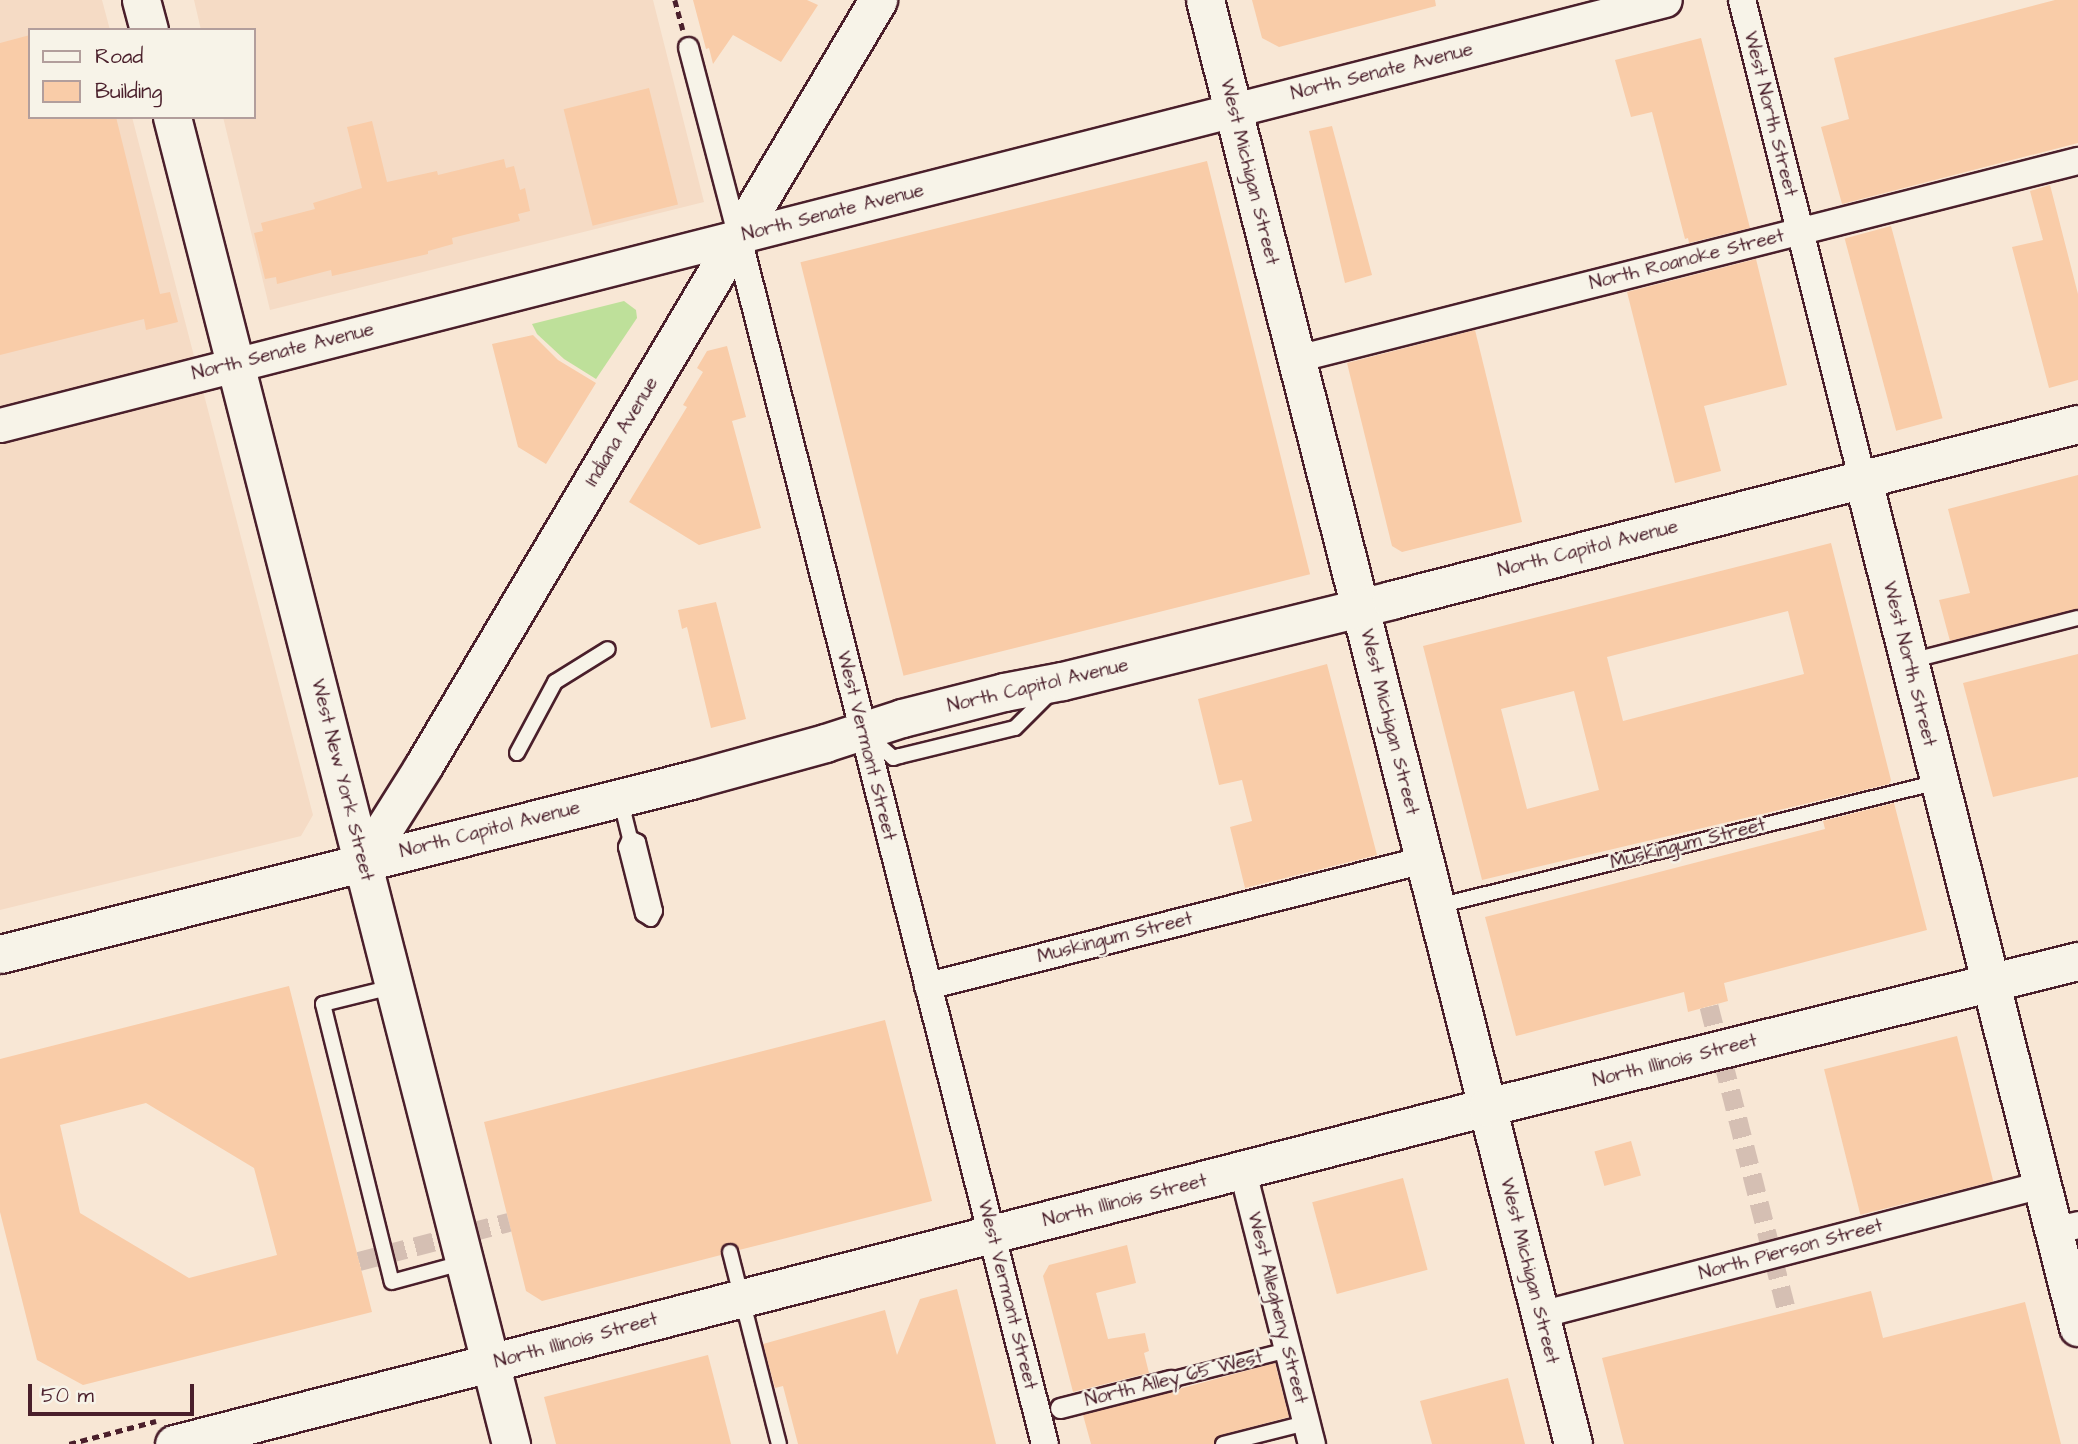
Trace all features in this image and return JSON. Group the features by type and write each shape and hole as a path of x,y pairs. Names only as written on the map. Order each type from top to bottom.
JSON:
{"main road":[{"path":"141,0 148,28"},
{"name":"Indiana Avenue","path":"363,862 431,754 878,0"},
{"name":"West Michigan Street","path":"1205,0 1573,1444"},
{"name":"West New York Street","path":"172,119 233,365 511,1444"},
{"name":"North Capitol Avenue","path":"0,954 620,797 1004,692 1062,681 1361,607 2078,425"},
{"name":"West North Street","path":"1863,480 2042,1185 2066,1228 2078,1327"},
{"name":"North Illinois Street","path":"174,1444 1243,1172 1487,1107 2078,961"}],"street":[{"name":"North Senate Avenue","path":"0,425 1665,0"},
{"name":"West North Street","path":"1742,0 1863,480"},
{"name":"West Vermont Street","path":"688,47 1045,1444"},
{"name":"North Roanoke Street","path":"1297,359 2078,161"},
{"name":"Muskingum Street","path":"928,986 1424,860"},
{"name":"West Allegheny Street","path":"1243,1172 1309,1433"},
{"name":"North Pierson Street","path":"1540,1314 2042,1185"},
{"name":"North Alley 65 West","path":"1060,1408 1170,1380"}],"lane":[{"path":"1909,662 2078,618"},
{"path":"517,753 555,682 608,649"},
{"name":"Muskingum Street","path":"1436,907 1939,782"},
{"path":"620,797 630,838 626,847 629,860 643,914 650,919 655,911 653,899 638,842 630,838"},
{"path":"394,986 323,1004 392,1282 466,1262"},
{"path":"730,1252 779,1444"},
{"name":"North Alley 65 West","path":"1170,1380 1288,1350"},
{"path":"1223,1444 1309,1433"}],"path":[{"path":"676,0 688,47"}],"shaded area":[{"path":"0,0 102,0 109,28 28,28 28,119 133,119 313,815 301,836 0,910"},
{"path":"194,0 653,0 704,202 270,310 223,119 256,119 256,28 201,28"}],"green space":[{"path":"624,301 636,310 637,318 596,379 564,359 537,334 532,324"}],"building":[{"path":"693,0 807,0 818,5 781,62 733,35 713,64 709,48 706,49"},
{"path":"1252,0 1435,0 1436,6 1279,47 1262,38"},
{"path":"2055,0 2078,0 2078,143 1842,204 1821,127 1849,119 1834,58"},
{"path":"28,36 28,119 116,119 160,294 170,292 178,322 146,330 144,319 0,355 0,43"},
{"path":"1701,38 1750,228 1689,243 1688,238 1685,239 1652,112 1631,117 1615,60"},
{"path":"649,88 678,204 593,226 564,109"},
{"path":"372,121 387,182 437,171 438,175 504,159 506,168 514,166 520,190 525,188 530,211 518,214 520,221 452,238 453,244 428,251 428,254 332,276 331,270 277,284 276,277 265,279 254,233 263,231 261,223 315,209 313,203 362,188 347,127"},
{"path":"1332,126 1372,275 1345,283 1309,131"},
{"path":"1207,161 1310,574 904,676 800,262"},
{"path":"2050,185 2078,294 2078,380 2049,388 2012,247 2043,240 2030,191"},
{"path":"1891,226 1943,418 1896,431 1845,238"},
{"path":"1756,259 1787,385 1704,406 1721,471 1675,483 1627,292"},
{"path":"1475,330 1522,522 1402,552 1392,546 1347,363"},
{"path":"533,335 558,360 596,383 546,464 518,447 492,344"},
{"path":"727,346 746,417 732,421 761,528 699,545 629,502 687,407 683,405 703,372 697,368 707,351"},
{"path":"2078,475 2078,609 1950,641 1939,600 1970,593 1948,509"},
{"path":"1831,543 1891,780 1889,784 1482,880 1423,646","holes":["1788,611 1804,674 1623,721 1607,657","1574,691 1599,790 1527,809 1501,709"]},
{"path":"716,602 746,719 711,728 687,627 682,629 678,610"},
{"path":"2078,654 2078,777 1993,797 1963,683"},
{"path":"1327,664 1377,855 1245,888 1230,827 1252,821 1242,780 1219,785 1198,699"},
{"path":"1894,803 1927,930 1724,983 1728,1001 1688,1012 1684,992 1516,1036 1485,917 1825,829 1823,821"},
{"path":"289,986 372,1312 83,1385 37,1360 0,1212 0,1059","holes":["146,1103 254,1168 277,1255 189,1278 80,1213 60,1125"]},
{"path":"885,1020 932,1201 739,1250 733,1243 727,1243 721,1249 721,1255 542,1301 526,1291 484,1122"},
{"path":"1957,1036 1993,1182 1860,1215 1824,1069"},
{"path":"1631,1141 1641,1176 1604,1186 1594,1151"},
{"path":"1403,1178 1428,1270 1337,1294 1312,1202"},
{"path":"1127,1245 1136,1283 1096,1293 1108,1339 1145,1333 1149,1351 1144,1353 1149,1373 1073,1392 1043,1276 1049,1265"},
{"path":"957,1289 996,1444 798,1444 783,1386 775,1388 763,1344 885,1310 897,1355 920,1299"},
{"path":"1871,1291 1883,1338 2025,1302 2061,1444 1624,1444 1602,1358"},
{"path":"708,1355 731,1444 556,1444 544,1397"},
{"path":"1275,1363 1289,1417 1221,1435 1214,1444 1091,1444 1083,1415"},
{"path":"1508,1378 1525,1444 1432,1444 1420,1401"}],"tunnel":[{"path":"1709,1006 1787,1312"},
{"path":"359,1261 509,1222"}]}
